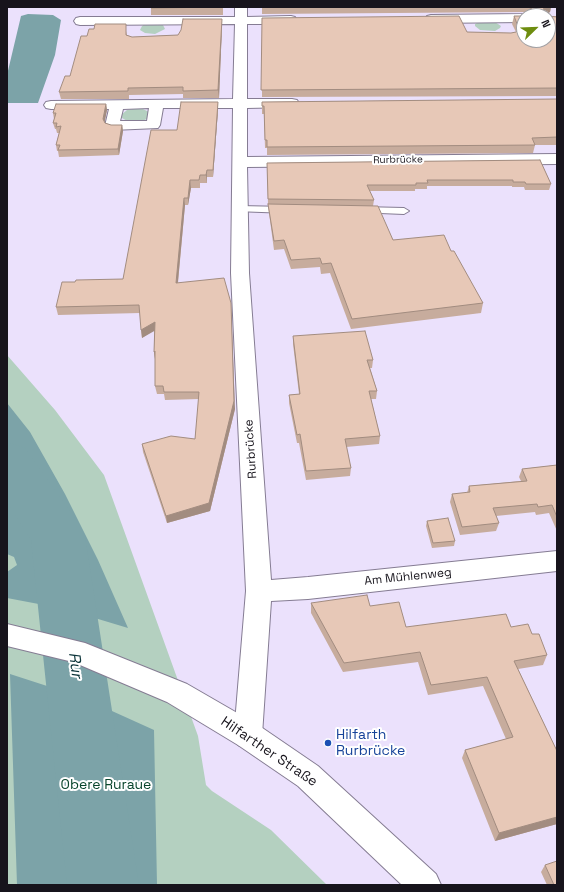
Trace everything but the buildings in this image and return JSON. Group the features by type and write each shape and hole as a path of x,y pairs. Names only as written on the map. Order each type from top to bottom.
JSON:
{"street":[{"path":"80,21 135,26 176,26 241,14 300,20"},
{"name":"Rurbrücke","path":"241,14 239,162 240,280 259,590 248,735"},
{"path":"418,19 466,24 505,24 516,21"},
{"path":"51,105 303,103"},
{"path":"117,104 112,126 153,125 157,104"},
{"name":"Rurbrücke","path":"239,162 557,159"},
{"name":"Am Mühlenweg","path":"259,590 308,588 557,562"},
{"name":"Hilfarther Straße","path":"7,635 76,651 177,693 248,735 308,776 425,885"}],"lane":[{"path":"239,209 302,210"},
{"path":"349,210 404,211"}],"green space":[{"path":"481,21 495,22 501,26 495,31 480,30 475,26 475,24"},
{"path":"145,24 160,24 163,25 165,29 155,34 145,33 140,30"},
{"path":"138,108 151,113 149,118 140,122 129,122 122,118 121,115 127,110"},
{"name":"Obere Ruraue","path":"7,355 55,410 104,475 198,736 206,785 212,791 271,830 327,885 7,885"}],"shaded area":[{"path":"28,14 53,15 61,20 55,55 38,103 7,103 7,75 21,16"},
{"path":"7,403 30,432 65,494 98,560 128,628 65,609 7,598 7,572 17,565 14,557 7,554"},
{"path":"10,674 81,697 154,730 157,885 17,885"}],"waterway":[{"name":"Rur","path":"7,461 58,536 103,885"}],"place":[{"name":"Hilfarth Rurbrücke","path":"328,743"}]}
